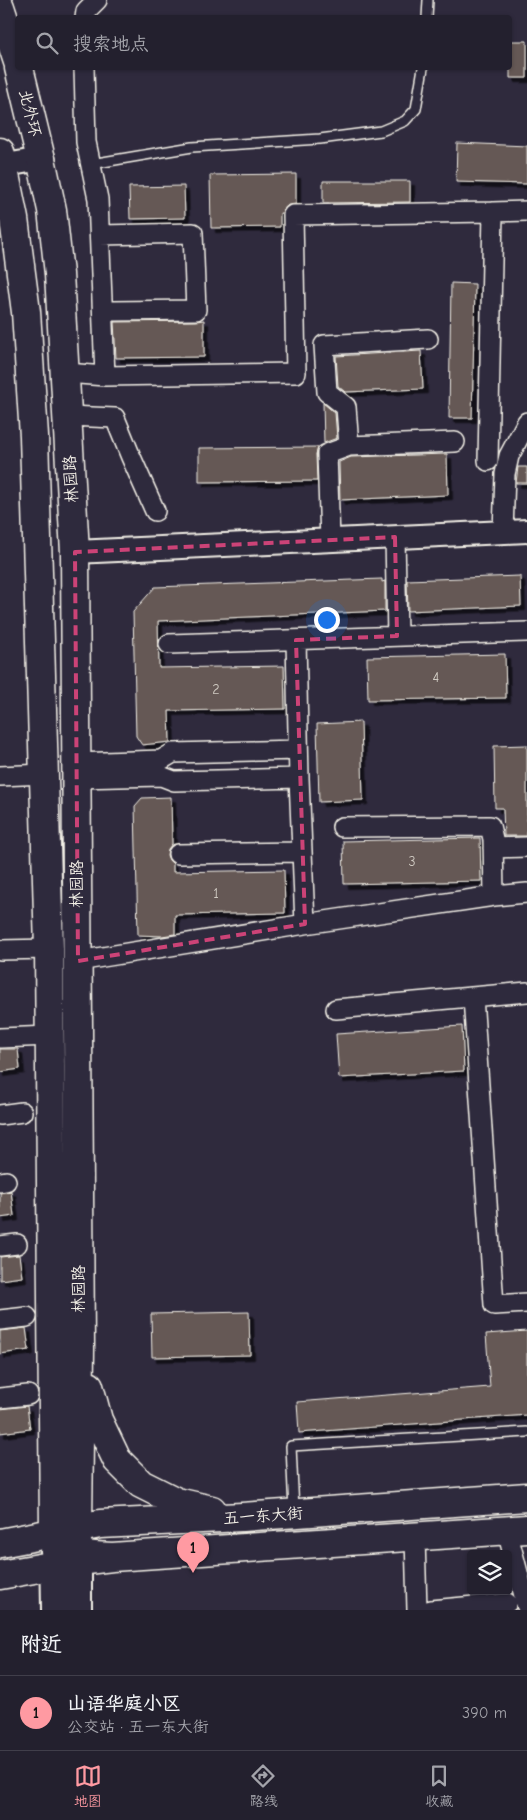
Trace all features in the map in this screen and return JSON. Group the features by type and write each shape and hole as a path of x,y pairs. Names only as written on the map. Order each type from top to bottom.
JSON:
{"main road":[{"path":"0,7 15,53"},
{"name":"北外环","path":"19,70 41,159"},
{"name":"林园路","path":"41,159 52,210 56,246 66,373 75,552 80,1348 66,1530"},
{"name":"林园路","path":"1,162 14,219 26,312 34,436 50,1036 66,1530"},
{"path":"80,1348 98,1420 117,1460 141,1484 177,1502 242,1518"},
{"name":"五一东大街","path":"0,1543 100,1524 242,1518 527,1497"},
{"path":"66,1530 67,1547 71,1560 78,1610"},
{"name":"五一东大街","path":"0,1576 71,1560 517,1530"},
{"path":"55,1610 71,1560"}],"street":[{"path":"85,15 86,11 97,0"},
{"path":"84,70 86,142 98,199 105,376"},
{"path":"1,162 41,159"},
{"path":"66,373 105,376 296,373 294,215 527,211"},
{"path":"488,460 493,212"},
{"path":"100,235 193,233 196,310 113,311"},
{"path":"348,446 346,407 327,392 324,345 428,338"},
{"path":"68,416 116,418 155,511"},
{"path":"503,532 505,474 509,456 527,422"},
{"path":"330,540 327,454 348,446 455,442"},
{"path":"75,552 527,531"},
{"path":"394,537 397,636"},
{"path":"169,644 527,632"},
{"path":"296,640 301,852 305,924"},
{"path":"76,771 161,760 174,753 298,750"},
{"path":"76,771 161,776 174,781 299,778"},
{"path":"0,776 44,774"},
{"path":"342,827 490,826 493,848 494,896"},
{"path":"493,848 527,848"},
{"path":"178,854 301,852"},
{"path":"78,961 305,924 494,896 527,893"},
{"path":"0,950 49,949"},
{"path":"336,1009 527,992"},
{"path":"473,997 494,1305 527,1303"},
{"path":"0,1038 50,1036"},
{"path":"0,1115 22,1112"},
{"path":"0,1320 27,1317"},
{"path":"0,1398 28,1395"},
{"path":"517,1530 527,1607"},
{"path":"414,1537 417,1610"},
{"path":"431,1610 506,1603"}],"lane":[{"path":"427,15 428,0"},
{"path":"91,164 192,147 320,139 381,131 405,121 416,109 423,70"},
{"path":"294,1514 291,1446 527,1432"}],"highlighted area":[{"path":"395,537 397,636 296,640 305,924 78,961 75,552"}],"building":[{"path":"512,41 527,41 527,78 510,78 510,70 512,70"},
{"path":"457,143 527,146 527,184 456,182"},
{"path":"296,174 296,204 288,205 280,213 280,227 211,228 210,175"},
{"path":"323,181 410,181 410,202 323,203"},
{"path":"184,186 185,218 130,219 129,187"},
{"path":"451,283 475,284 472,418 449,418"},
{"path":"204,320 204,357 116,358 114,322"},
{"path":"421,351 423,389 345,392 338,386 336,356"},
{"path":"323,403 335,413 337,438 324,443"},
{"path":"319,447 316,454 317,481 199,482 199,448"},
{"path":"447,454 448,495 340,500 339,462 351,457"},
{"path":"518,467 527,467 527,483 516,483"},
{"path":"520,576 521,606 408,611 407,580"},
{"path":"382,579 382,582 385,581 385,611 158,621 159,668 284,666 285,709 169,711 170,742 142,745 136,736 133,612 155,587"},
{"path":"505,654 506,698 368,700 367,657"},
{"path":"361,722 363,800 319,802 317,724"},
{"path":"527,745 527,836 504,836 503,808 495,808 494,746"},
{"path":"171,797 172,844 168,849 167,855 173,864 173,872 284,870 285,913 175,915 175,934 162,936 138,935 135,806 142,798"},
{"path":"480,838 481,881 344,884 343,841"},
{"path":"462,1026 464,1071 339,1078 336,1034"},
{"path":"0,1049 18,1049 20,1069 0,1072"},
{"path":"11,1191 14,1216 0,1218 0,1193"},
{"path":"19,1255 22,1277 0,1280 0,1257"},
{"path":"249,1312 250,1355 152,1357 151,1314"},
{"path":"26,1328 29,1350 0,1354 0,1331"},
{"path":"527,1331 527,1415 299,1433 297,1402 490,1387 486,1334"},
{"path":"27,1406 30,1429 0,1433 0,1409"}],"place":[{"name":"山语华庭小区","path":"193,1573"}]}
